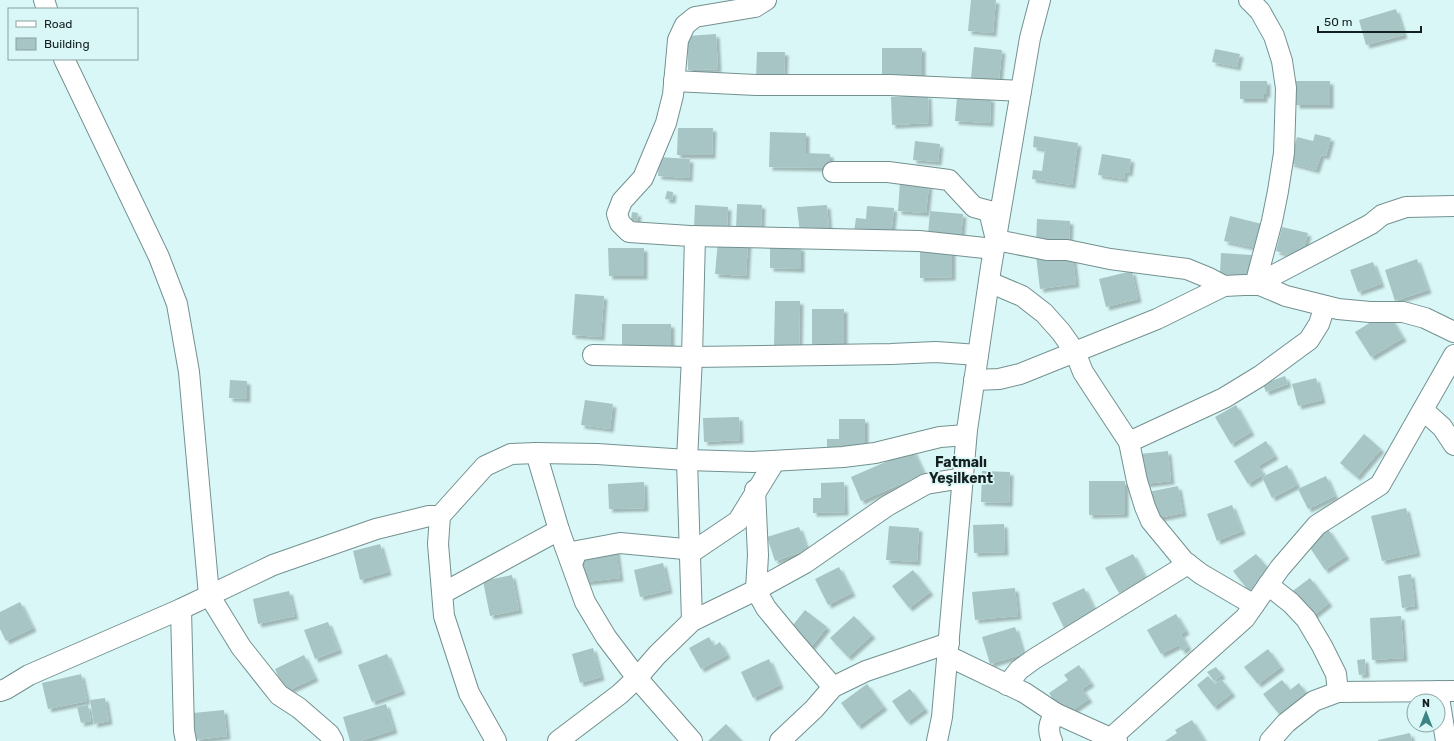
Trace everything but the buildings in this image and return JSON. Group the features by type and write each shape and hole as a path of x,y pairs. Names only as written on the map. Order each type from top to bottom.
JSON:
{"street":[{"path":"766,0 755,7 695,17 685,24 678,40 673,95 666,124 643,178 622,201 617,214 620,223 628,232 695,236 919,241 995,245 1047,250 1067,250 1110,259 1187,270 1209,278 1224,286"},
{"path":"937,741 942,717 966,435 989,282 1030,38 1040,0"},
{"path":"1249,0 1260,11 1274,36 1282,61 1286,88 1284,153 1272,221 1255,285"},
{"path":"64,60 158,257 177,304 189,372 210,595 241,647 280,695 299,708 329,734 333,741"},
{"path":"674,81 756,85 890,85 1021,91"},
{"path":"833,172 888,172 949,180 974,207 989,210 995,245"},
{"path":"1255,285 1371,224 1382,215 1406,207 1454,206"},
{"path":"692,621 688,460 695,236"},
{"path":"989,282 1022,296 1044,313 1061,332 1075,352 1083,372 1129,442 1136,481 1151,521 1188,564 1201,574 1254,605"},
{"path":"974,380 999,379 1020,374 1158,319 1224,286 1260,285 1286,296 1338,309 1370,312 1403,312 1425,318 1454,332"},
{"path":"1129,442 1224,398 1260,376 1309,340 1319,324 1325,306"},
{"path":"592,355 692,357 936,352 978,355"},
{"path":"780,741 814,709 833,687 866,671 948,649 1007,685 1025,693 1054,713 1114,740 1245,618 1280,568 1317,525 1380,485 1454,355"},
{"path":"1423,410 1442,427 1454,445"},
{"path":"496,741 469,693 444,616 438,544 440,516 485,466 511,454 536,453 597,454 688,460 753,462 775,461 875,453 940,437 966,435"},
{"path":"536,453 559,530 585,602 606,637 637,678 692,741"},
{"path":"572,564 576,551 620,543 695,550 738,520 775,461"},
{"path":"753,462 758,555 756,590 766,608 833,687"},
{"path":"565,739 620,694 637,678 656,655 692,621 805,564 887,506 926,484 963,478"},
{"path":"0,690 6,689 29,674 182,609 273,565 376,529 429,516 440,516"},
{"path":"443,593 559,530"},
{"path":"1007,685 1019,670 1034,659 1188,564"},
{"path":"1268,585 1291,603 1306,619 1336,674 1338,692"},
{"path":"182,609 184,731 186,741"},
{"path":"1270,741 1286,723 1314,701 1338,692 1446,691 1446,741"},
{"path":"1052,741 1049,734 1049,722 1054,713"}],"district":[{"name":"Fatmalı Yeşilkent","path":"961,470"}]}
